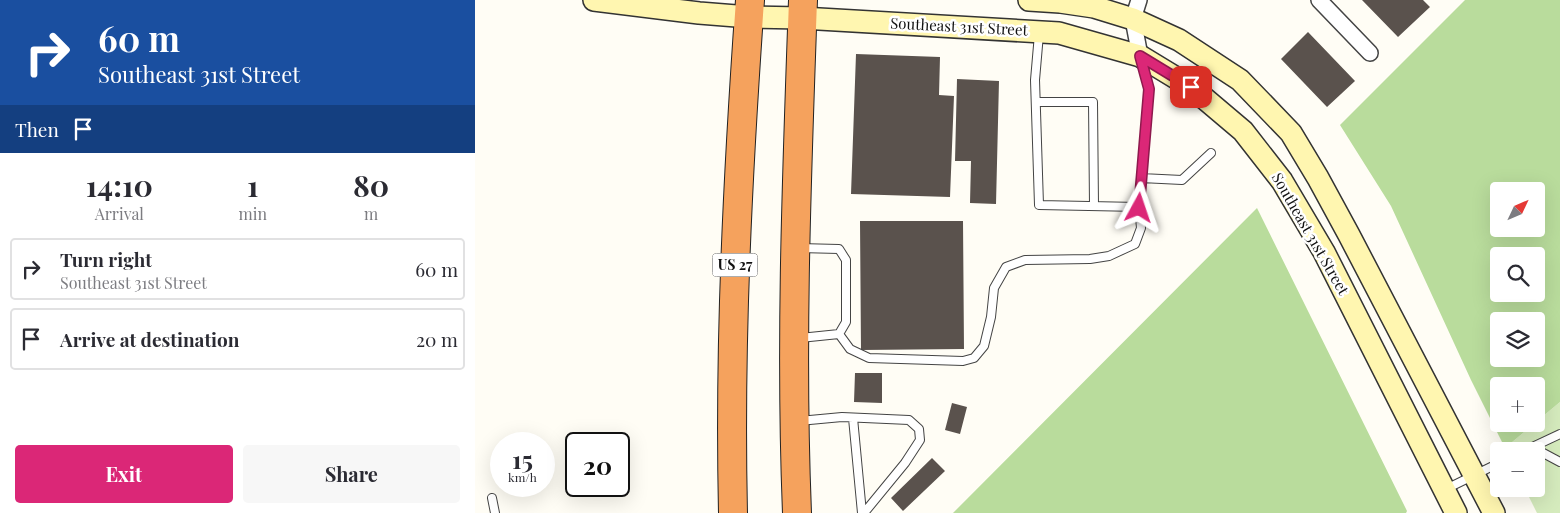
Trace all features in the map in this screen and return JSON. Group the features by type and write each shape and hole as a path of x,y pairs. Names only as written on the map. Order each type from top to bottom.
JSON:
{"highway":[{"name":"US 27","path":"733,513 732,356 734,288 737,195 749,8"},
{"path":"797,513 793,339 802,9"}],"main road":[{"name":"Southeast 31st Street","path":"594,0 699,13 749,8 802,9 1059,33 1140,56 1191,87 1243,131 1282,181 1324,252 1456,513"},
{"name":"Southeast 31st Street","path":"1029,0 1060,2 1095,8 1136,9 1240,80 1291,133 1349,235 1494,513"}],"street":[{"path":"1319,0 1370,53"},
{"path":"1136,9 1140,56"}],"lane":[{"path":"1039,32 1035,80 1039,205 1139,208"},
{"path":"839,334 850,349 869,358 963,361 974,358 984,346 991,317 994,288 1005,268 1025,260 1090,259 1109,256 1135,244 1141,228 1139,208 1149,89 1140,56"},
{"path":"1036,102 1093,102 1094,206"},
{"path":"1141,178 1182,180 1211,153"},
{"path":"794,248 839,249 846,260 846,322 839,334"},
{"path":"793,339 839,334"},
{"path":"794,422 842,417 909,420 919,429 920,440 905,463 863,513"},
{"path":"853,418 863,513"},
{"path":"1543,442 1560,434"},
{"path":"1545,454 1560,462"},
{"path":"1444,490 1490,468"},
{"path":"492,498 495,513"}],"green space":[{"path":"1465,0 1560,0 1560,402 1545,414 1545,377 1490,377 1490,418 1391,206 1340,125"},
{"path":"1257,208 1407,511 1406,513 953,513"},
{"path":"1560,402 1560,513 1537,513 1529,497 1545,497 1545,442 1512,442 1524,432 1545,432 1545,414"},
{"path":"1497,432 1524,432 1512,442 1502,442"}],"building":[{"path":"1362,0 1423,0 1430,7 1398,37"},
{"path":"1308,32 1355,81 1327,107 1281,59"},
{"path":"856,54 940,57 939,95 954,96 950,197 851,194"},
{"path":"957,79 999,81 996,204 970,203 971,161 955,161"},
{"path":"860,221 963,221 964,349 861,350"},
{"path":"855,373 882,373 882,403 854,402"},
{"path":"952,403 967,407 960,434 945,430"},
{"path":"932,458 945,471 903,511 891,498"}],"route":[{"path":"1139,208 1149,89 1140,56 1191,87"}]}
